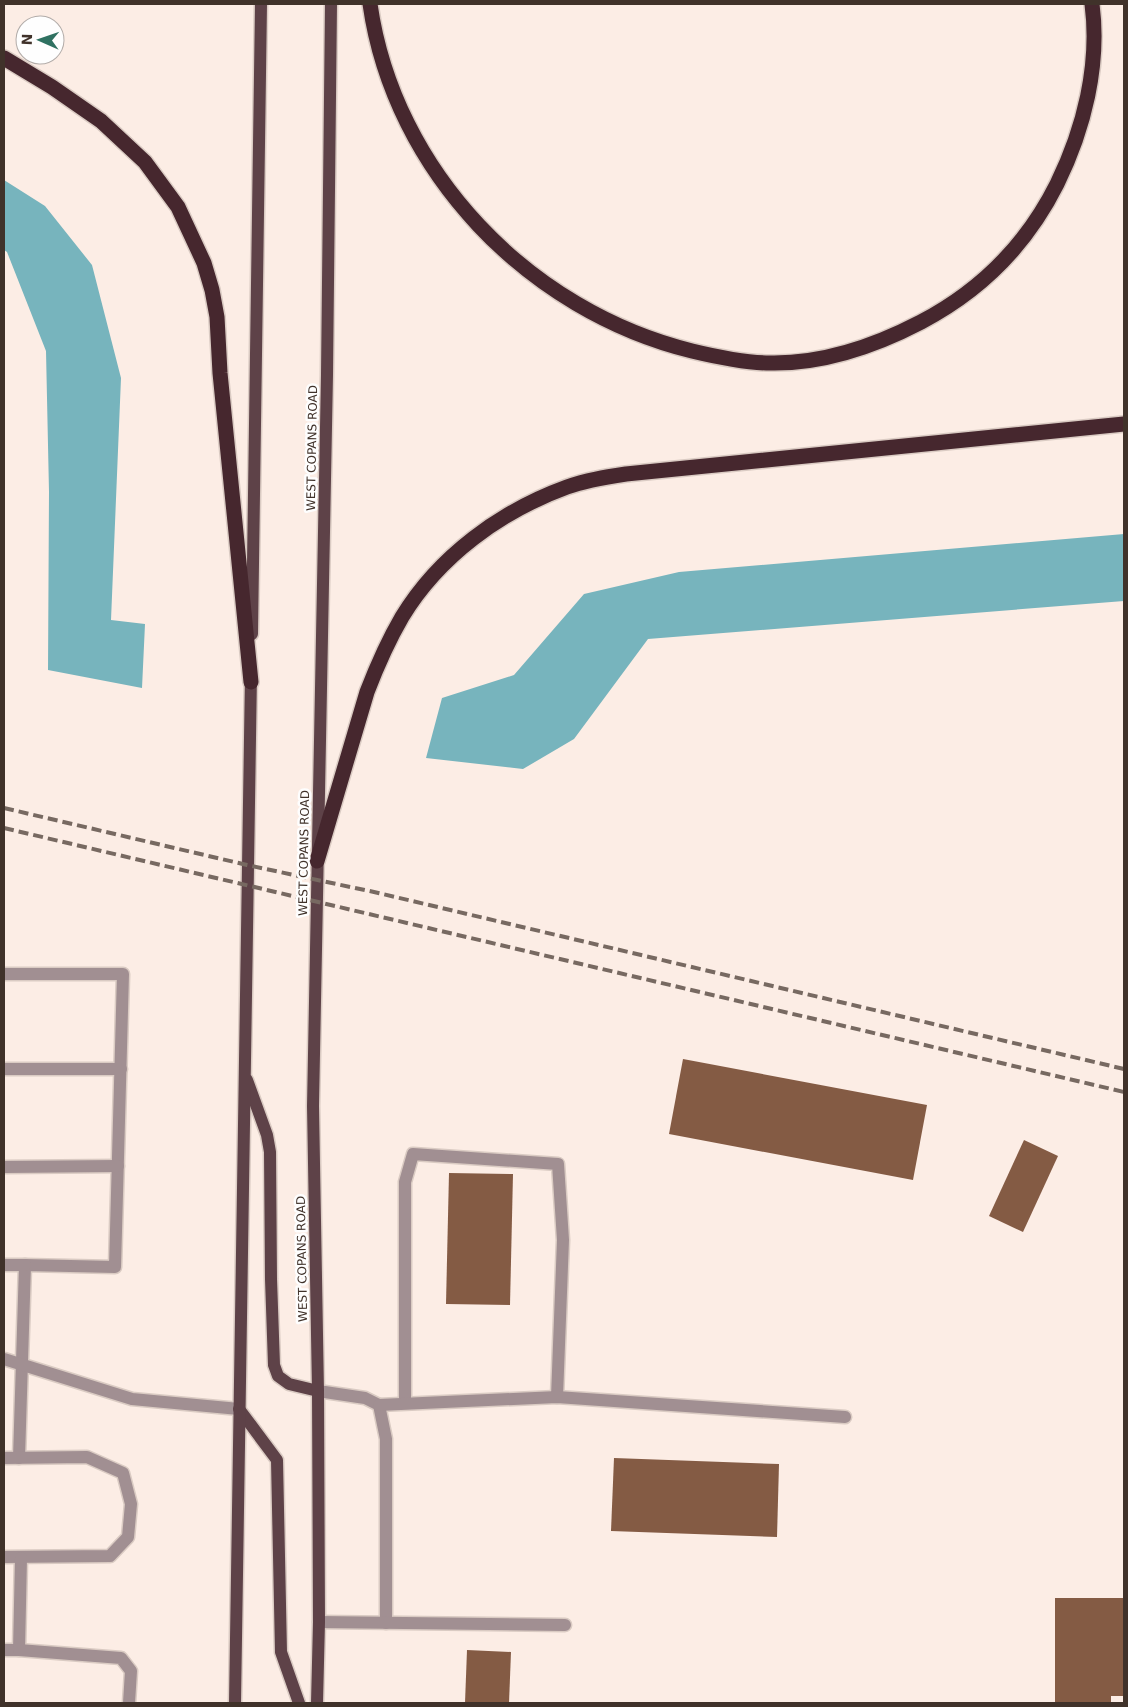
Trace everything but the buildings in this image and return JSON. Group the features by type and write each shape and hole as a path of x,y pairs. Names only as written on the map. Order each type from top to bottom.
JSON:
{"highway":[{"path":"370,4 386,69 406,121 446,188 484,232 534,276 560,295 617,325 646,338 679,348 709,355 769,363 816,360 905,331 962,298 990,275 1014,250 1034,224 1063,172 1084,112 1094,51 1092,4"},
{"path":"4,58 101,121 145,162 178,207 204,263 217,317 220,373 251,682"},
{"path":"317,861 367,692 403,615 448,559 514,511 567,487 596,478 1124,424"}],"main road":[{"path":"236,1703 261,4"},
{"name":"WEST COPANS ROAD","path":"317,1703 319,1622 318,1392 313,1106 328,375 332,4"},
{"path":"244,1073 267,1134 270,1152 274,1365 278,1376 289,1384 318,1392"},
{"path":"239,1409 277,1460 282,1652 299,1703"}],"lane":[{"path":"4,974 123,974 115,1267 4,1265"},
{"path":"4,1069 121,1068"},
{"path":"405,1403 405,1182 413,1154 558,1164 562,1240 557,1397"},
{"path":"4,1167 118,1166"},
{"path":"19,1458 25,1265"},
{"path":"4,1359 132,1399 239,1409"},
{"path":"318,1392 365,1398 379,1405 557,1397 845,1417"},
{"path":"379,1405 386,1439 386,1623"},
{"path":"4,1458 87,1457 123,1473 131,1504 128,1537 110,1556 4,1557"},
{"path":"19,1650 20,1558"},
{"path":"319,1622 565,1624"},
{"path":"4,1650 121,1658 131,1671 130,1703"}],"water":[{"path":"4,180 45,206 92,265 121,378 111,620 145,624 142,688 48,670 49,492 46,351 7,252 4,250"},
{"path":"1124,534 1124,601 648,639 574,739 523,769 426,758 442,698 514,675 584,594 679,572"}],"railway":[{"path":"4,808 247,865 374,892 1124,1069"},
{"path":"4,828 1124,1092"}]}
